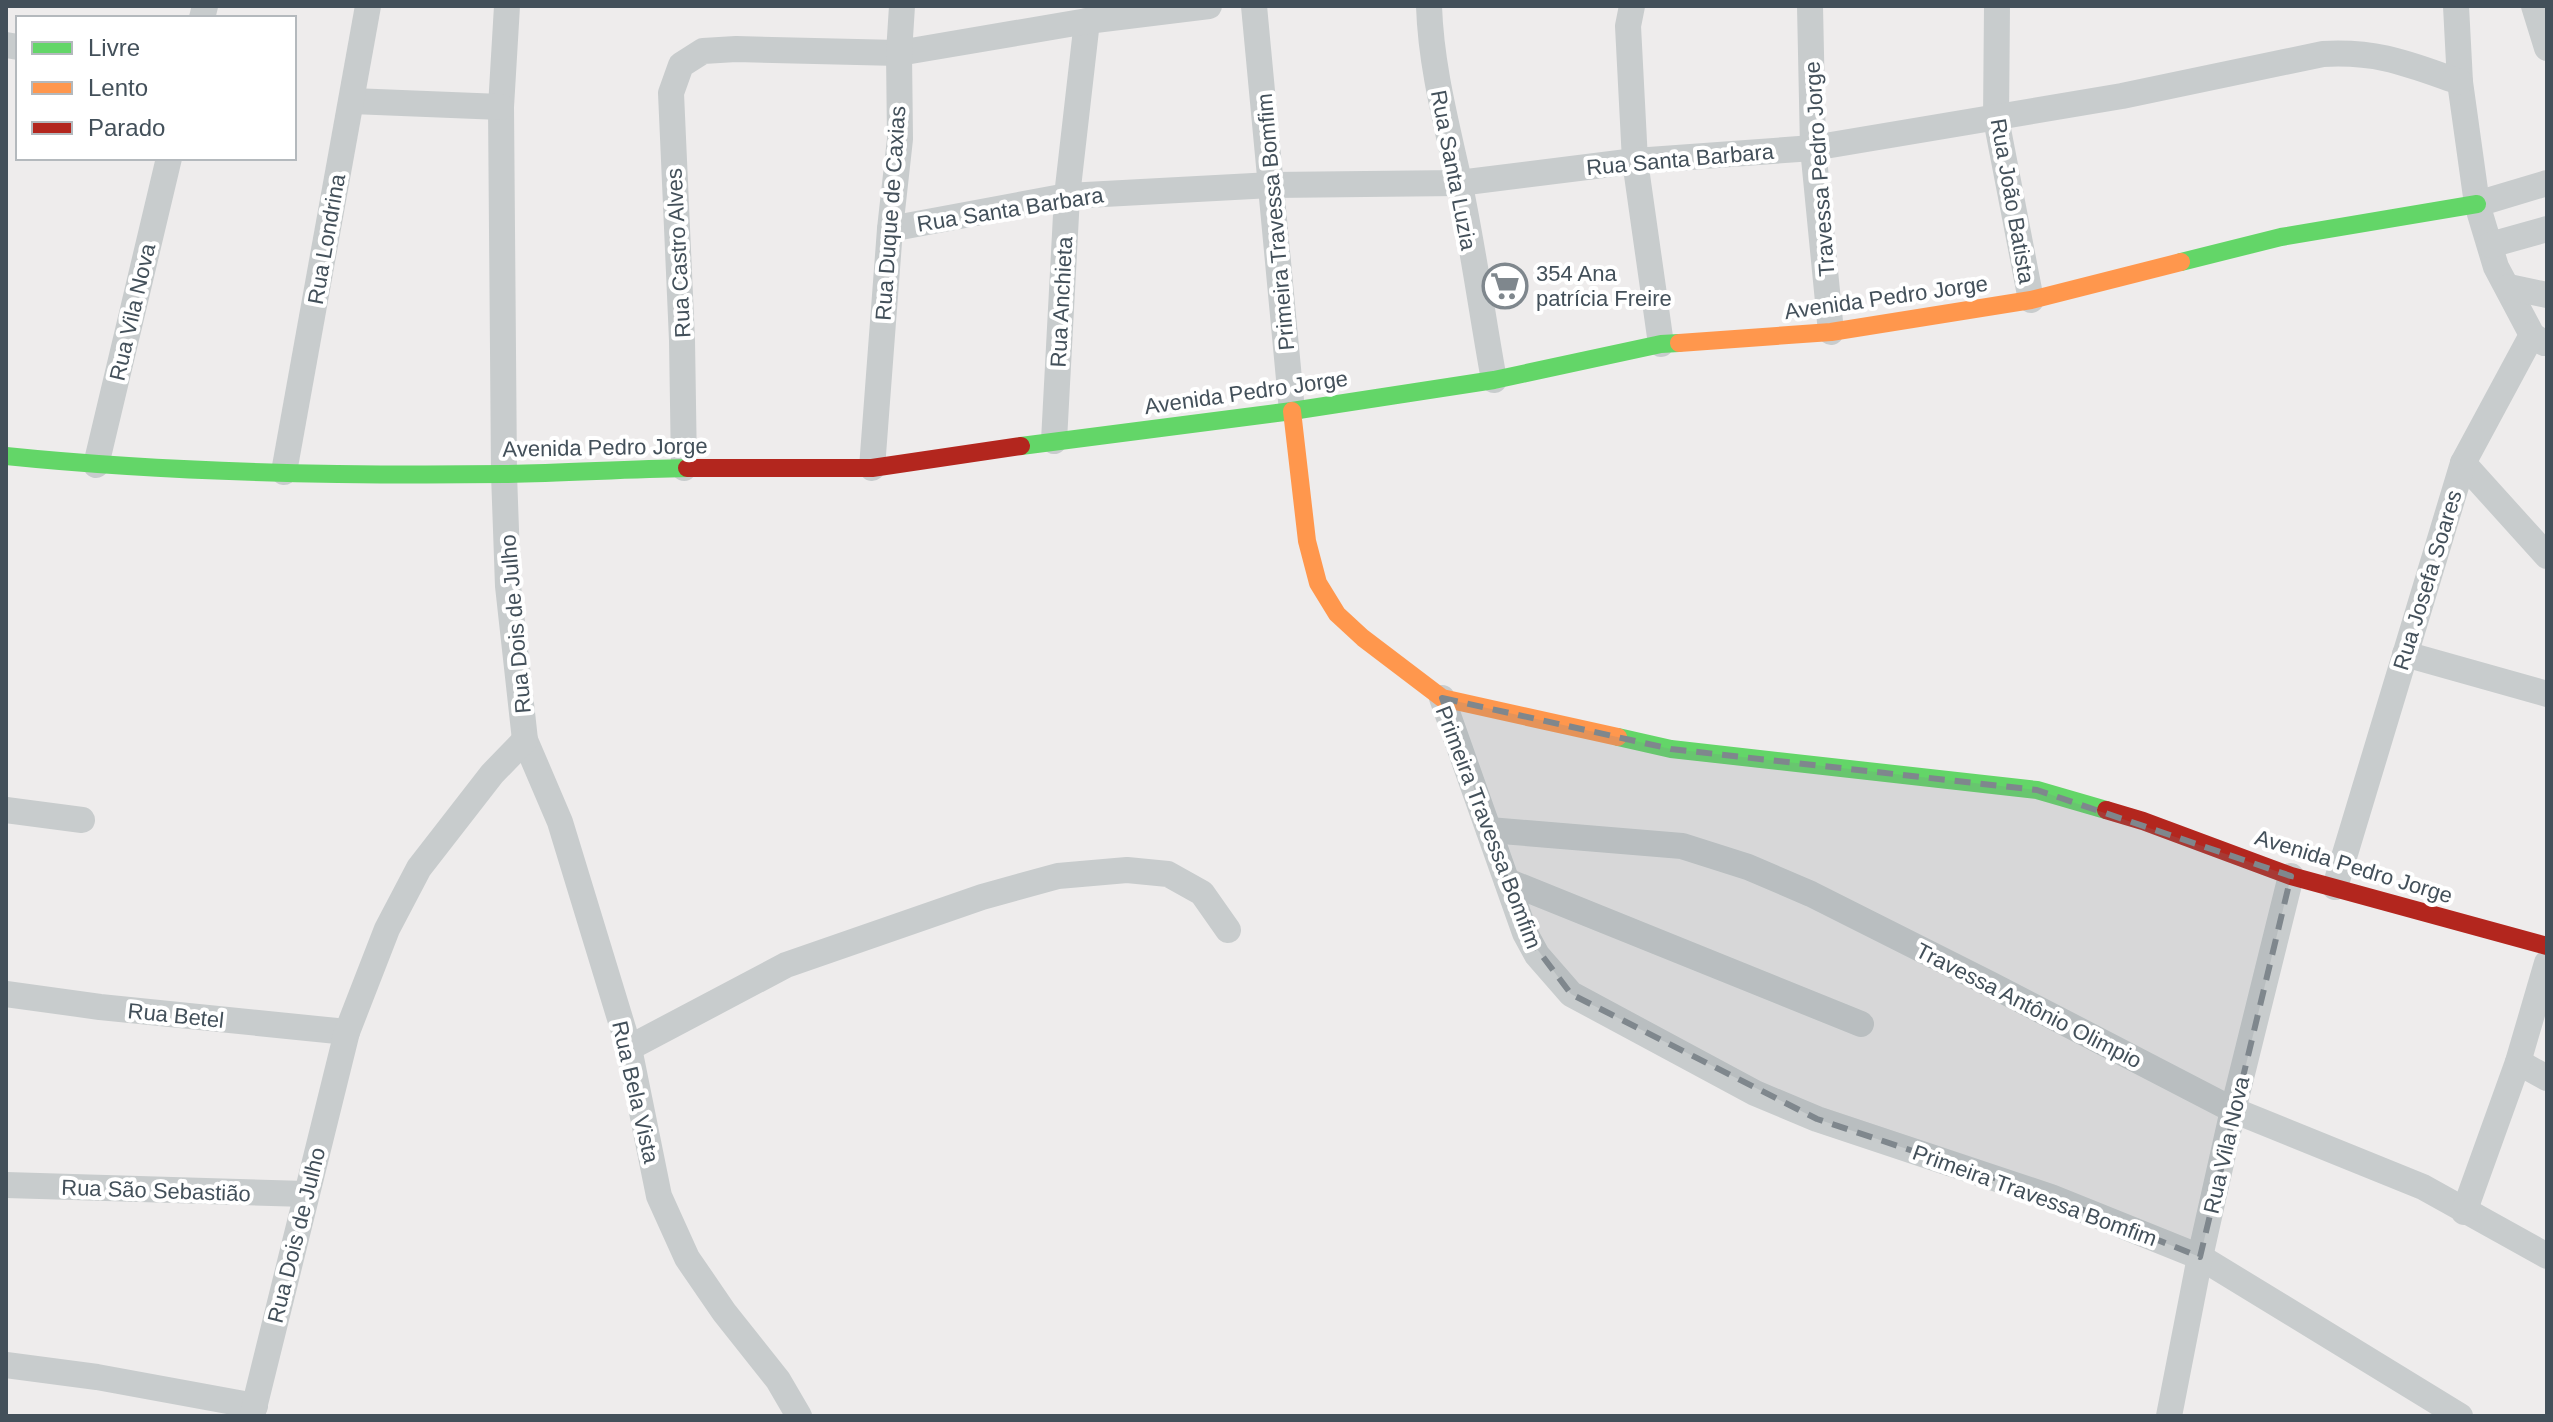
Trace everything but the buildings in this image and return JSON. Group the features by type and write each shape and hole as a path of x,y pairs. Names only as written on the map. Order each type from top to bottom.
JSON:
{"street":[{"name":"Rua Londrina","path":"284,472 368,6"},
{"name":"Rua Dois de Julho","path":"253,1411 347,1032 387,929 419,868 492,774 525,740 508,586 504,474 501,107 507,6"},
{"name":"Rua Duque de Caxias","path":"872,468 900,139 902,6"},
{"path":"899,53 1087,21 1209,6"},
{"name":"Primeira Travessa Bomfim","path":"1254,6 1292,411 1307,541 1318,583 1337,614 1363,638 1442,698 1525,933 1537,955 1571,994 1755,1093 1817,1119 2051,1197 2200,1257 2460,1416"},
{"name":"Rua Santa Luzia","path":"1429,6 1436,82 1459,183 1494,380"},
{"path":"1632,6 1628,26 1635,161 1661,344"},
{"name":"Travessa Pedro Jorge","path":"1810,6 1813,148 1831,332"},
{"name":"Rua João Batista","path":"1997,6 1996,119 2031,300"},
{"name":"Rua Josefa Soares","path":"2335,887 2463,463 2540,340 2496,267 2477,204 2460,82 2456,6"},
{"path":"2534,6 2547,48"},
{"name":"Rua Anchieta","path":"1054,441 1067,196 1087,21"},
{"name":"Rua Castro Alves","path":"684,468 682,340 671,93 681,65 703,51 736,49 899,53"},
{"name":"Rua Santa Barbara","path":"890,229 1067,196 1272,185 1459,183 1635,161 1813,148 2122,96 2323,54 2354,52 2385,56 2460,82"},
{"path":"352,101 501,107"},
{"name":"Rua Vila Nova","path":"96,465 169,160"},
{"path":"2477,204 2547,183"},
{"name":"Avenida Pedro Jorge","path":"6,456 96,465 284,472 504,474 684,468 872,468 1494,380 1661,344 1831,332 2031,300 2281,237 2477,204"},
{"path":"2490,245 2547,229"},
{"path":"2509,287 2547,295"},
{"path":"2463,463 2547,556"},
{"path":"2405,654 2547,694"},
{"name":"Avenida Pedro Jorge","path":"1442,698 1671,749 2037,790 2143,821 2291,876 2547,946"},
{"name":"Rua Bela Vista","path":"525,740 560,822 629,1048 659,1196 687,1258 724,1312 778,1380 799,1416"},
{"path":"6,810 82,820"},
{"name":"Travessa Antônio Olimpio","path":"1489,830 1682,846 1748,867 1811,894 2233,1110 2423,1187 2547,1256"},
{"path":"629,1048 786,965 982,897 1058,876 1127,870 1168,874 1202,893 1228,930"},
{"name":"Rua Vila Nova","path":"2169,1416 2233,1110 2291,876"},
{"path":"1507,881 1861,1024"},
{"path":"2464,1212 2518,1062 2547,963"},
{"name":"Rua Betel","path":"6,994 100,1007 347,1032"},
{"path":"2518,1062 2547,1078"},
{"name":"Rua São Sebastião","path":"6,1185 306,1194"},
{"path":"6,1365 97,1377 253,1411"}],"highlighted area":[{"path":"1442,698 1671,749 2037,790 2291,876 2200,1257 2051,1197 1817,1119 1571,994 1525,933"}],"traffic: fast":[{"path":"2181,262 2281,237 2477,204"},
{"path":"1021,446 1292,411 1494,380 1661,344 1679,343"},
{"path":"6,456 193,470 318,474 505,474 687,468"},
{"path":"1618,737 1671,749 2037,790 2106,810"}],"traffic: slow":[{"path":"1679,343 1831,332 2031,300 2181,262"},
{"path":"1292,411 1307,541 1318,583 1337,614 1363,638 1442,698 1618,737"}],"traffic: jam":[{"path":"687,468 872,468 1021,446"},
{"path":"2106,810 2291,876 2547,946"}],"place":[{"name":"354 Ana patrícia Freire","path":"1505,286"}]}
